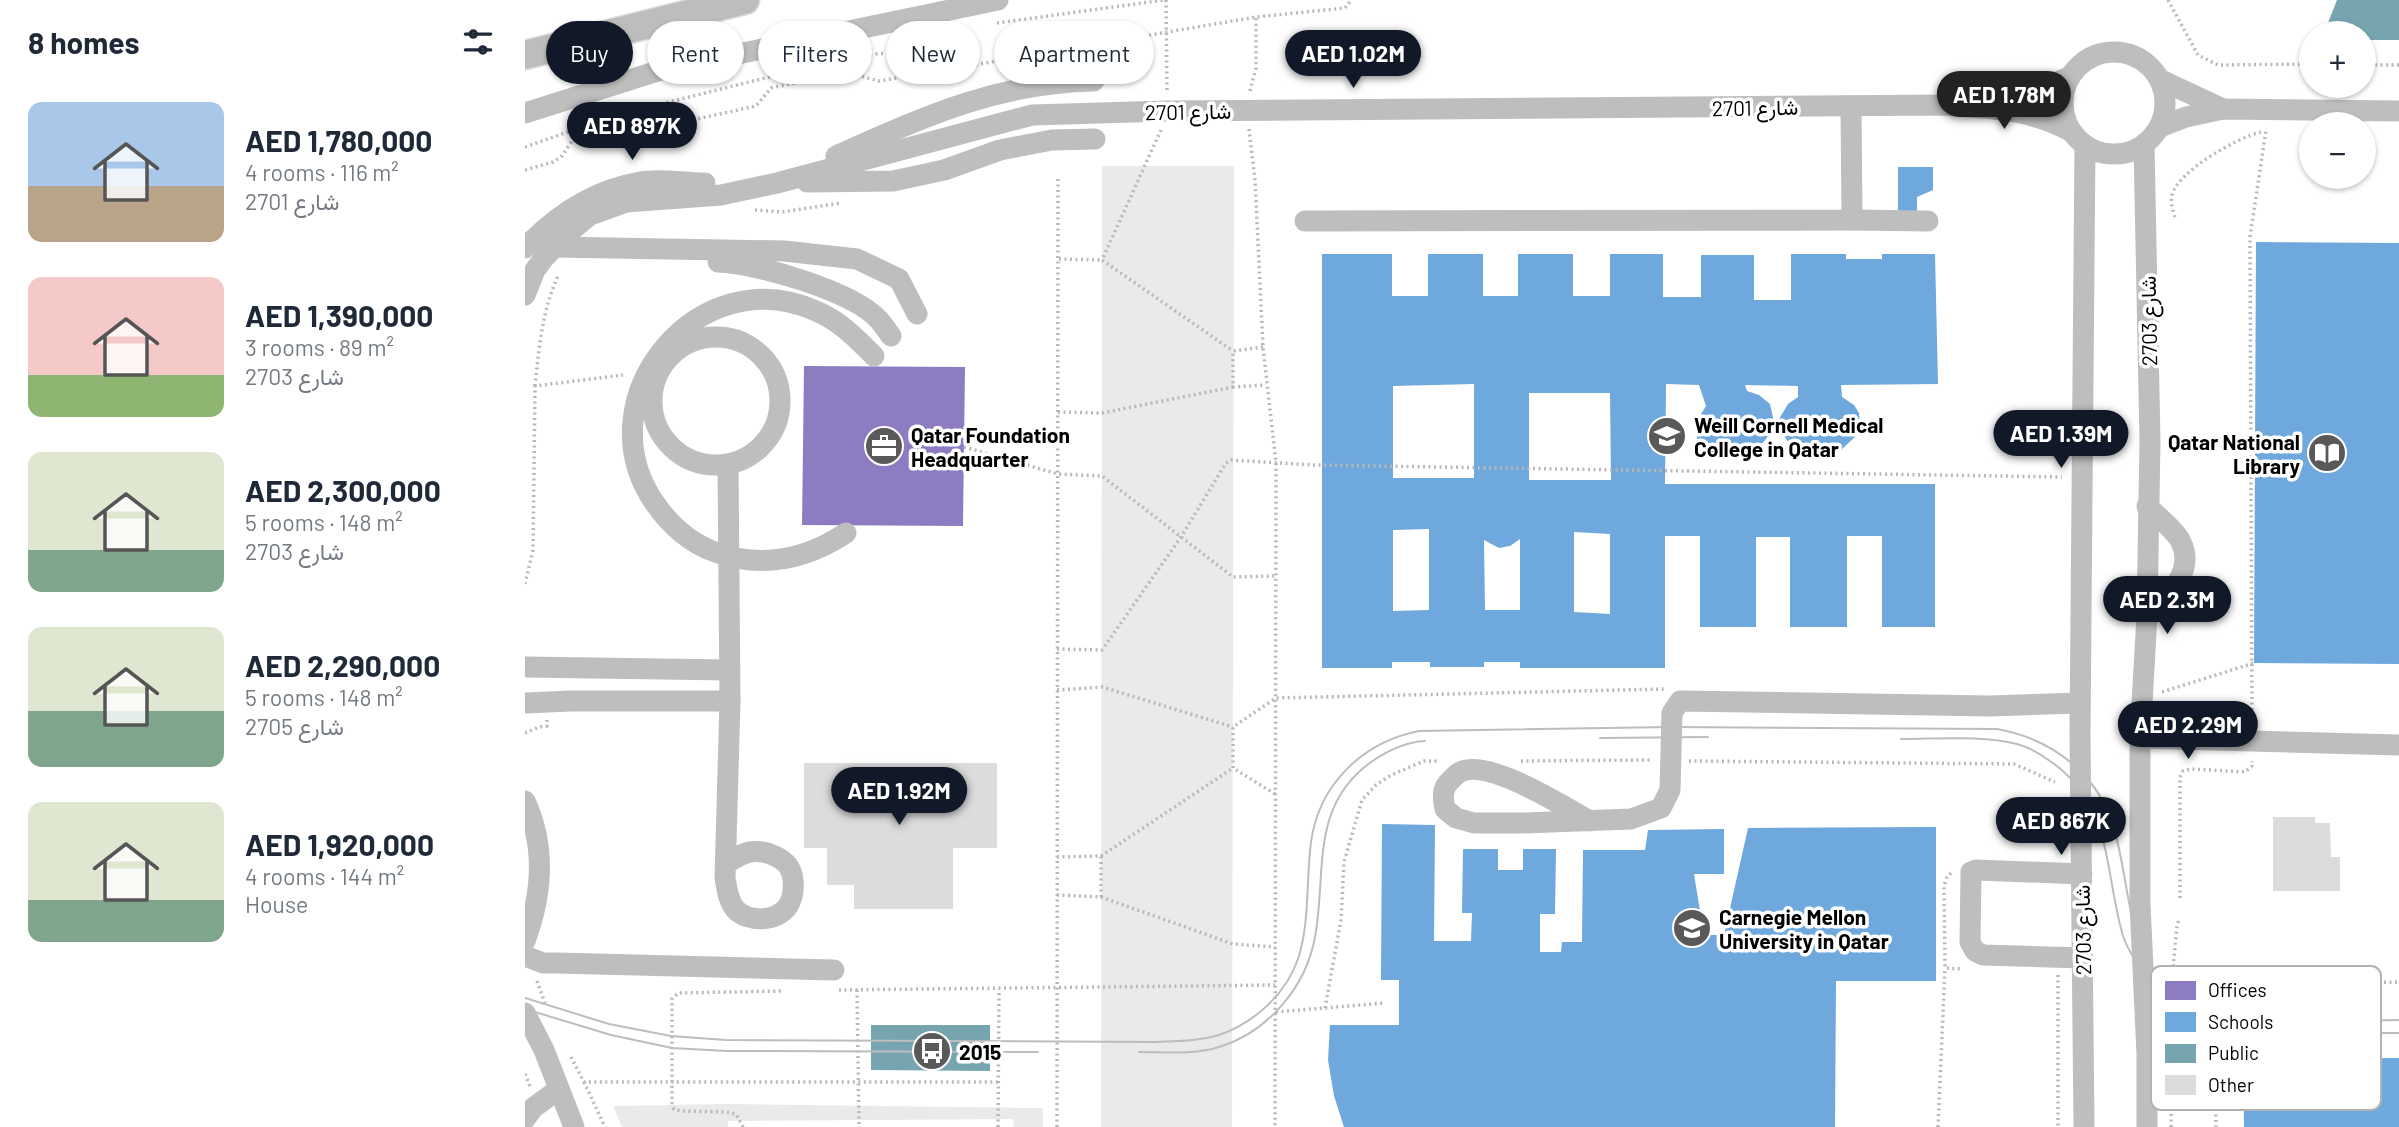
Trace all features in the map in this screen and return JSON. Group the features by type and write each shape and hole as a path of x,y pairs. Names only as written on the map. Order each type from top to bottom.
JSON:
{"main road":[{"path":"525,55 745,0"}],"street":[{"path":"525,113 661,70 998,0"},
{"path":"2108,51 2124,52 2139,58 2152,67 2161,80 2165,112 2160,127 2144,145 2130,152 2099,152 2078,138 2065,119 2062,104 2069,77 2086,60 2108,51"},
{"name":"شارع 2701","path":"1944,105 2026,95 2069,77"},
{"path":"2161,80 2223,108"},
{"path":"777,183 968,100 1044,84"},
{"name":"شارع 2701","path":"525,295 535,270 547,253 590,215 626,202 721,195 777,183 1033,115 1247,110 1944,105 2030,113 2050,120 2078,138"},
{"path":"1851,106 1853,220"},
{"path":"2160,127 2223,108 2399,111"},
{"name":"شارع 2703","path":"2078,138 2084,1127"},
{"path":"777,183 893,181 944,170 1000,150 1052,140 1095,139"},
{"name":"شارع 2703","path":"2144,145 2150,427 2147,616 2140,738 2141,936 2147,1054 2147,1127"},
{"name":"شارع 2701","path":"547,253 539,233 576,205 604,191 642,181 777,183"},
{"path":"1305,221 1928,221"},
{"path":"547,253 784,251 857,259 898,279 917,314"},
{"path":"547,253 737,263 811,283 840,296 877,317 891,337"},
{"path":"846,533 809,554 769,562 728,557 700,545 675,527 661,512 641,476 635,457 633,416 637,396 666,344 697,318 715,309 754,300 795,304 814,310 848,330 874,356"},
{"path":"700,338 730,338 744,343 766,361 774,373 781,401 774,429 760,448 750,456 728,464 697,463 683,457 661,436 653,415 651,375 673,353 700,338"},
{"path":"726,864 730,701 728,464"},
{"path":"2147,506 2181,541 2185,559 2179,583 2147,616"},
{"path":"525,667 729,670"},
{"path":"571,667 571,701"},
{"path":"525,704 571,701 730,701"},
{"path":"1590,821 1514,780 1485,770 1461,771 1447,783 1443,794 1445,809 1456,818 1473,823 1590,821 1631,820 1661,808 1670,790 1672,713 1680,701 1990,706 2080,703"},
{"path":"2140,738 2399,745"},
{"path":"525,801 533,819 541,862 531,926 525,941"},
{"path":"2082,874 1976,870 1971,873 1970,942 1975,951 1983,955 2083,958"},
{"path":"525,957 550,963 832,980"},
{"path":"525,1013 544,1050 574,1127"},
{"path":"525,1119 533,1108 559,1089"}],"path":[{"path":"1166,0 1167,69"},
{"path":"525,170 562,156 572,141 583,134 651,117 666,126 756,106 771,88 846,72 879,81 1256,17 1345,8 1352,0"},
{"path":"2168,0 2198,55 2218,65 2299,64"},
{"path":"1256,17 1256,68 1247,110 1255,180 1263,346 1276,463 1275,1127"},
{"path":"525,147 613,116 769,77 886,53"},
{"path":"2376,65 2399,65"},
{"path":"1102,260 1159,135 1167,111"},
{"path":"2252,730 2254,663 2250,237 2266,130"},
{"path":"2175,217 2171,198 2176,185 2197,166 2230,144 2251,134 2273,130"},
{"path":"1057,1127 1058,176"},
{"path":"525,584 533,550 534,399 541,330 549,296 547,253"},
{"path":"1058,259 1102,260 1233,351 1263,346"},
{"path":"1233,351 1233,387"},
{"path":"535,386 651,375"},
{"path":"1058,412 1102,413 1233,387 1267,385"},
{"path":"525,399 534,399"},
{"path":"964,447 1058,474 1102,477 1233,577 1276,576"},
{"path":"1058,649 1102,650 1181,537 1226,463 1237,460 1276,463 2082,478"},
{"path":"2144,695 2168,691 2254,663"},
{"path":"1058,690 1102,687 1233,727"},
{"path":"1233,727 1276,698"},
{"path":"1233,727 1233,768"},
{"path":"2179,898 2180,777 2183,771 2190,769 2245,772 2252,766 2253,752"},
{"path":"1325,1008 1341,920 1344,862 1362,800 1376,785 1391,775 1424,761 1451,761"},
{"path":"1519,761 2014,764 2055,782"},
{"path":"1233,768 1276,794"},
{"path":"1057,857 1101,856 1233,768"},
{"path":"1101,856 1101,897"},
{"path":"1938,1127 1945,968 1944,886 1947,877 1952,873 1971,873"},
{"path":"1057,895 1101,897 1233,944 1275,947"},
{"path":"2173,965 2179,920"},
{"path":"1945,968 1970,969"},
{"path":"2058,972 2058,1127"},
{"path":"832,980 857,990 1275,985"},
{"path":"2381,982 2399,982"},
{"path":"998,1127 999,988"},
{"path":"857,990 859,1127"},
{"path":"743,1127 736,1114 674,1109 671,1105 672,999 678,993 788,991"},
{"path":"1276,1012 1384,1003"},
{"path":"544,1050 561,1048 568,1051 605,1127"},
{"path":"584,1082 999,1082"}],"shaded area":[{"path":"1102,166 1234,166 1232,1127 1101,1127"},
{"path":"727,1104 1043,1108 1043,1127 1014,1127 1013,1119 728,1121 728,1127 622,1127 613,1106"}],"building: Offices":[{"name":"Qatar Foundation Headquarter","path":"804,366 965,367 963,526 802,525"}],"building: Schools":[{"path":"1898,167 1933,167 1933,190 1917,197 1917,214 1898,214"},
{"name":"Qatar National Library","path":"2256,242 2399,243 2399,664 2254,663"},
{"path":"1322,254 1392,254 1392,296 1428,296 1428,254 1483,254 1483,296 1518,296 1518,254 1573,254 1573,296 1610,296 1610,254 1663,254 1663,297 1701,297 1701,255 1754,255 1754,300 1791,300 1791,254 1846,254 1846,259 1882,259 1882,254 1935,254 1938,384 1841,385 1842,397 1854,405 1859,413 1860,427 1857,435 1841,450 1815,456 1792,447 1781,432 1779,419 1788,404 1798,397 1798,386 1745,385 1747,391 1759,395 1770,404 1774,422 1771,433 1760,446 1740,455 1723,456 1710,452 1697,440 1698,419 1706,406 1699,385 1666,384 1665,484 1935,484 1935,627 1882,627 1882,536 1847,536 1847,627 1790,627 1790,537 1756,537 1756,627 1700,627 1700,536 1665,536 1665,668 1520,668 1520,662 1484,662 1484,667 1430,667 1430,662 1392,662 1392,668 1322,668","holes":["1474,384 1474,478 1393,478 1393,386","1529,393 1610,393 1611,480 1529,480","1429,529 1429,610 1393,611 1393,530","1574,532 1610,534 1610,614 1574,612","1520,539 1520,610 1485,610 1484,540 1499,548 1510,546"]},
{"path":"1382,824 1435,825 1434,941 1471,941 1472,913 1462,913 1463,849 1498,849 1498,870 1523,870 1523,849 1556,849 1555,914 1540,914 1540,952 1561,952 1562,942 1582,942 1583,850 1645,850 1648,830 1724,829 1724,874 1694,874 1704,935 1724,935 1748,828 1936,827 1936,981 1836,981 1835,1127 1344,1127 1334,1096 1328,1060 1330,1025 1399,1025 1399,980 1381,980"},
{"path":"2381,1058 2399,1058 2399,1127 2244,1127 2244,1110 2381,1110"}],"building: Public":[{"path":"2337,0 2399,0 2399,40 2376,40 2376,21 2329,21"},
{"path":"871,1025 990,1025 990,1071 871,1070"}],"building: Other":[{"path":"804,763 997,763 997,848 953,848 953,909 854,909 854,885 827,885 827,848 804,848"},
{"path":"2273,817 2315,817 2315,823 2330,823 2331,857 2340,857 2340,891 2273,891"}],"tram line":[{"path":"525,998 609,1024 671,1036 726,1040 1156,1042 1219,1035 1244,1023 1267,1006 1293,972 1302,945 1311,842 1323,802 1334,784 1362,756 1380,745 1419,731 1671,727 1997,729 2018,734 2055,751 2086,777 2098,793 2115,832 2136,931 2144,954 2152,966"},
{"path":"1600,738 1708,737"},
{"path":"1901,739 1975,738 2004,741 2030,749 2070,778 2085,797 2096,818 2127,947 2151,981"},
{"path":"1139,1052 1190,1052 1219,1047 1253,1031 1282,1005 1303,973 1315,937 1324,842 1338,799 1351,780 1371,762 1397,748 1425,741"},
{"path":"525,1009 611,1035 672,1048 727,1051 1038,1052"},
{"path":"2381,1020 2399,1020"},
{"path":"2381,1033 2399,1033"}],"place":[{"name":"Weill Cornell Medical College in Qatar","path":"1667,436"},
{"name":"Qatar Foundation Headquarter","path":"884,446"},
{"name":"Qatar National Library","path":"2327,453"},
{"name":"Carnegie Mellon University in Qatar","path":"1692,928"},
{"name":"2015","path":"932,1051"}]}
